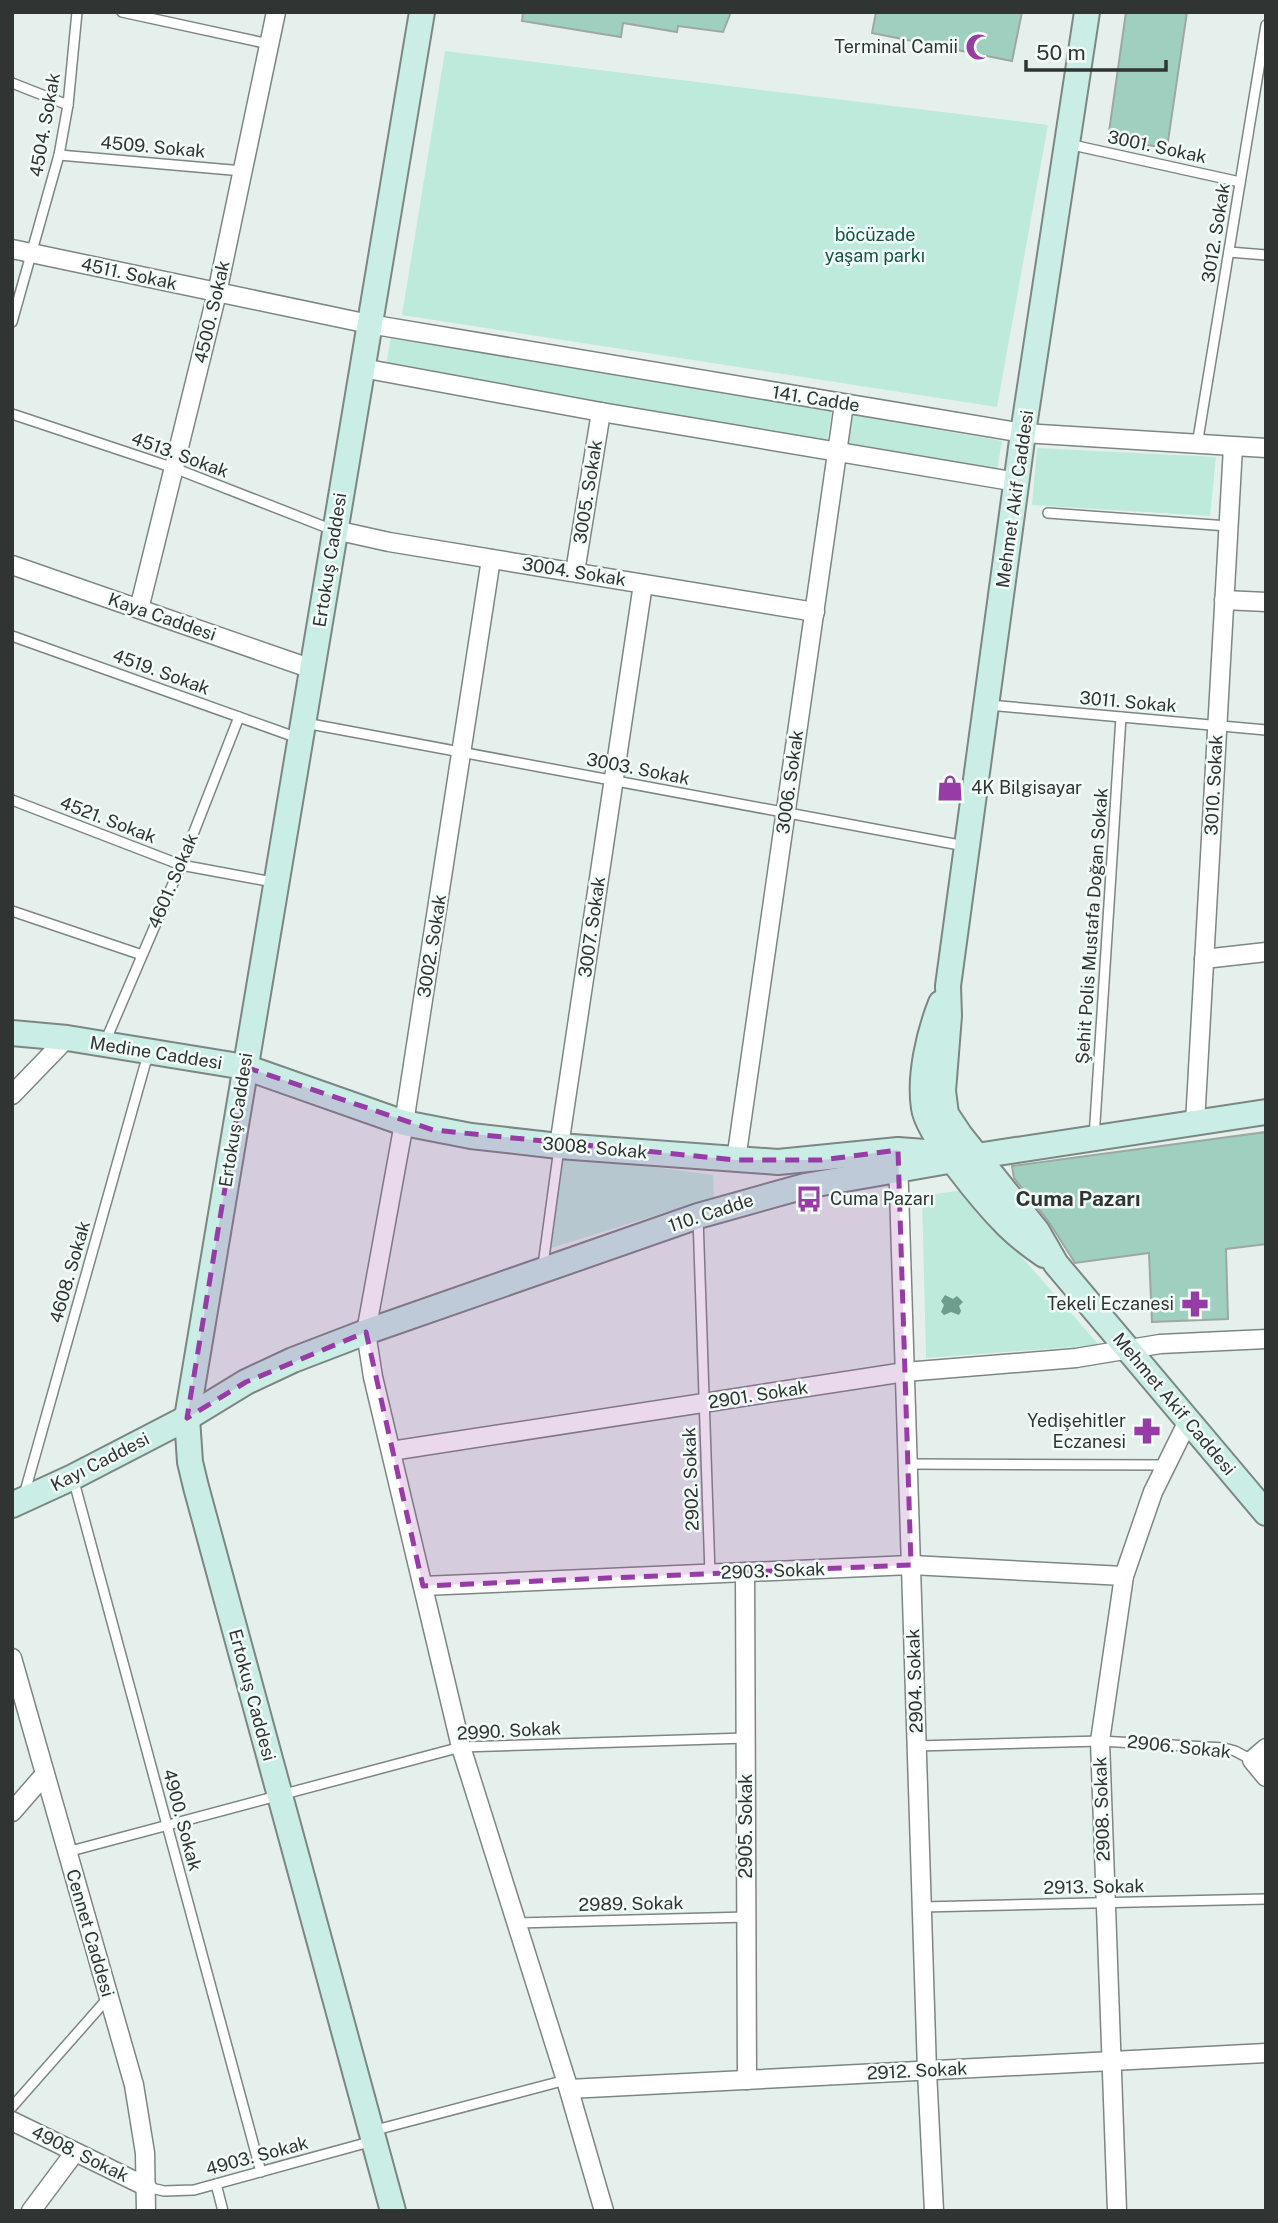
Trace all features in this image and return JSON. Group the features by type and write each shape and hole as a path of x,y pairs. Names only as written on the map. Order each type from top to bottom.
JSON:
{"street":[{"name":"4500. Sokak","path":"139,609 217,293 276,12"},
{"name":"Ertokuş Caddesi","path":"393,2211 196,1487 187,1439 187,1418 422,12"},
{"name":"Mehmet Akif Caddesi","path":"1087,12 1023,433 948,986 929,1042 923,1092 924,1107 930,1129 965,1158 1037,1231 1056,1264 1266,1513"},
{"name":"4511. Sokak","path":"12,249 369,324"},
{"name":"141. Cadde","path":"369,324 1023,433 1266,448"},
{"path":"362,368 601,412 1017,482"},
{"name":"3006. Sokak","path":"736,1160 844,404"},
{"name":"3005. Sokak","path":"575,572 601,412"},
{"name":"3010. Sokak","path":"1195,1123 1233,447"},
{"name":"3004. Sokak","path":"335,530 491,559 815,612"},
{"name":"3002. Sokak","path":"491,559 404,1124 366,1332 373,1377 461,1747 604,2211"},
{"name":"Kaya Caddesi","path":"12,565 312,669"},
{"name":"3007. Sokak","path":"559,1146 643,583"},
{"path":"1224,600 1266,602"},
{"path":"1204,959 1266,951"},
{"name":"Mehmet Akif Caddesi","path":"948,986 950,1016 943,1102 965,1158"},
{"name":"Medine Caddesi","path":"12,1015 67,1038"},
{"name":"Medine Caddesi","path":"12,1032 67,1038 245,1067"},
{"path":"12,1095 67,1038"},
{"name":"3008. Sokak","path":"245,1067 404,1124 471,1136 736,1160 898,1160"},
{"path":"898,1160 916,1125 923,1092"},
{"name":"110. Cadde","path":"187,1418 246,1382 293,1360 366,1332 698,1216 780,1192 898,1160 965,1158 1266,1112"},
{"name":"2904. Sokak","path":"898,1160 927,2071 934,2211"},
{"name":"2901. Sokak","path":"391,1451 905,1372 1076,1358 1194,1342 1266,1339"},
{"name":"Kayı Caddesi","path":"17,1503 73,1478 187,1418"},
{"name":"2908. Sokak","path":"1117,2211 1100,1741 1124,1577 1142,1520 1188,1421"},
{"name":"2903. Sokak","path":"423,1586 911,1565 1124,1577"},
{"name":"2905. Sokak","path":"745,1572 747,2080"},
{"name":"Cennet Caddesi","path":"12,1658 134,2085 145,2153 146,2211"},
{"name":"2906. Sokak","path":"1252,1760 1266,1748"},
{"path":"1252,1760 1266,1777"},
{"path":"12,1812 45,1774"},
{"name":"2912. Sokak","path":"567,2085 747,2080 1266,2053"},
{"name":"4908. Sokak","path":"12,2120 147,2187"},
{"path":"31,2211 75,2151"}],"lane":[{"name":"4504. Sokak","path":"12,322 60,155 77,12"},
{"path":"122,12 269,44"},
{"name":"3012. Sokak","path":"1197,445 1266,25"},
{"path":"12,83 68,105"},
{"name":"3001. Sokak","path":"1068,144 1240,182"},
{"name":"4509. Sokak","path":"60,155 243,171"},
{"path":"1229,252 1266,255"},
{"name":"4513. Sokak","path":"12,414 174,468 335,530"},
{"path":"1048,513 1228,526"},
{"name":"4519. Sokak","path":"12,636 239,717 301,730"},
{"name":"3011. Sokak","path":"986,705 1266,730"},
{"name":"4601. Sokak","path":"104,1044 181,865 239,717"},
{"name":"Şehit Polis Mustafa Doğan Sokak","path":"1094,1138 1121,717"},
{"name":"3003. Sokak","path":"301,730 461,752 967,846"},
{"name":"4521. Sokak","path":"12,800 181,865 276,882"},
{"path":"12,911 142,955"},
{"name":"4608. Sokak","path":"17,1503 149,1051"},
{"name":"3007. Sokak","path":"542,1270 559,1146"},
{"name":"2902. Sokak","path":"698,1216 710,1574"},
{"path":"908,1464 1167,1465"},
{"name":"4900. Sokak","path":"73,1478 261,2172"},
{"name":"2990. Sokak","path":"67,1852 461,1747 746,1738"},
{"name":"2906. Sokak","path":"917,1746 1100,1741 1224,1748 1252,1760"},
{"name":"2913. Sokak","path":"922,1907 1266,1899"},
{"name":"2989. Sokak","path":"517,1923 747,1917"},
{"path":"12,2107 108,1997"},
{"name":"2912. Sokak","path":"373,2136 567,2085"},
{"name":"4903. Sokak","path":"147,2187 178,2192 216,2184 373,2136"},
{"path":"216,2184 223,2211"}],"highlighted area":[{"path":"245,1067 433,1130 736,1160 822,1160 898,1150 911,1565 423,1586 366,1332 246,1382 187,1418"}],"green space":[{"name":"böcüzade yaşam parkı","path":"445,51 1048,125 997,407 402,315"},
{"path":"391,336 832,411 827,441 386,366"},
{"path":"852,415 1002,441 997,471 847,445"},
{"path":"1037,448 1216,457 1210,516 1032,505"},
{"path":"563,1155 713,1175 714,1197 551,1248"},
{"path":"963,1190 1099,1345 926,1358 922,1196"}],"shaded area":[{"path":"945,1295 953,1299 957,1296 963,1302 959,1306 959,1315 951,1312 944,1315 941,1312 944,1305 941,1301"}],"building":[{"path":"523,12 731,12 723,32 678,26 677,32 623,23 621,37 522,21"},
{"name":"Terminal Camii","path":"876,12 1022,12 1012,61 872,33"},
{"path":"1126,12 1187,12 1167,148 1108,139"},
{"path":"1266,1132 1266,1244 1226,1249 1228,1319 1152,1322 1149,1253 1075,1263 1049,1222 1014,1178 1012,1166"}],"place":[{"name":"Terminal Camii","path":"979,47"},
{"name":"4K Bilgisayar","path":"950,788"},
{"name":"Cuma Pazarı","path":"809,1199"},
{"name":"Tekeli Eczanesi","path":"1195,1304"},
{"name":"Yedişehitler Eczanesi","path":"1147,1431"}],"district":[{"name":"Cuma Pazarı","path":"1078,1199"}]}
